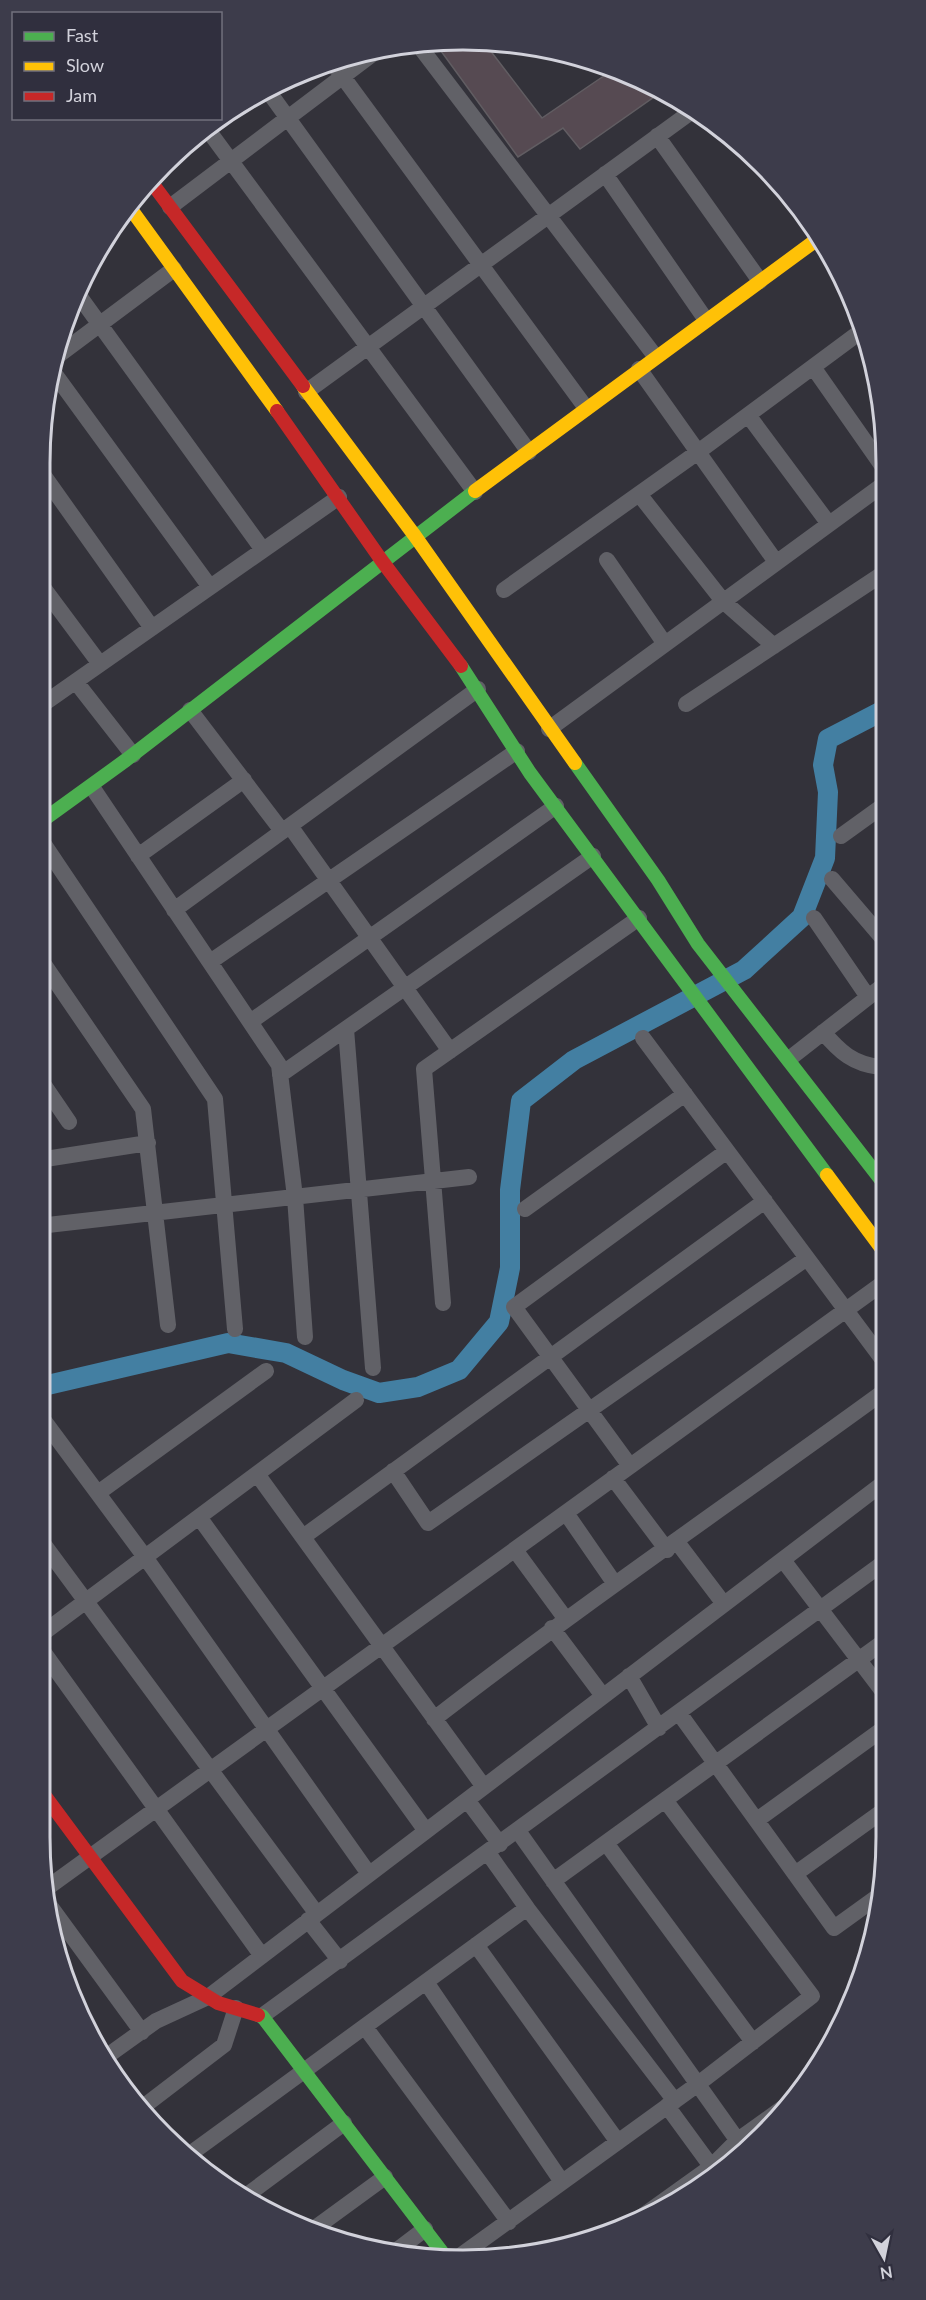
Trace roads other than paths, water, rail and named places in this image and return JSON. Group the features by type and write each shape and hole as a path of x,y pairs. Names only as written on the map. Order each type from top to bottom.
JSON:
{"main road":[{"path":"155,187 306,392 416,536 549,729 657,880 698,944 876,1173"},
{"path":"134,212 339,497 382,561 478,689 517,751 556,806 876,1241"},
{"path":"50,816 92,787 382,561 655,356 813,242"},
{"path":"50,1803 182,1981 208,1996 262,2016 440,2250"}],"street":[{"path":"423,51 655,356"},
{"path":"170,207 361,63"},
{"path":"337,69 586,408"},
{"path":"272,96 529,452"},
{"path":"306,392 686,115"},
{"path":"211,135 475,492"},
{"path":"657,136 760,280"},
{"path":"605,174 706,320"},
{"path":"66,350 174,269"},
{"path":"83,301 263,550"},
{"path":"504,590 698,452 856,335"},
{"path":"813,367 876,456"},
{"path":"639,369 776,562"},
{"path":"58,378 210,587"},
{"path":"748,415 829,524"},
{"path":"50,484 152,628"},
{"path":"549,729 876,489"},
{"path":"639,494 723,601 774,646"},
{"path":"50,697 76,682 339,497"},
{"path":"607,560 665,644"},
{"path":"686,704 876,578"},
{"path":"50,597 100,664"},
{"path":"76,682 133,755"},
{"path":"174,910 478,689"},
{"path":"190,710 244,780 328,880 450,1051"},
{"path":"210,962 517,751"},
{"path":"138,856 244,780"},
{"path":"92,787 279,1065 295,1197 305,1337"},
{"path":"250,1022 556,806"},
{"path":"841,836 876,811"},
{"path":"50,853 215,1099 235,1329"},
{"path":"280,1075 593,856"},
{"path":"832,879 876,930"},
{"path":"443,1303 423,1069 639,918"},
{"path":"814,918 868,997"},
{"path":"50,973 143,1109 157,1213 168,1325"},
{"path":"789,1059 876,991"},
{"path":"346,1029 373,1368"},
{"path":"823,1032 843,1055 862,1065 876,1067"},
{"path":"644,1038 876,1350"},
{"path":"50,1094 69,1122"},
{"path":"525,1209 685,1094"},
{"path":"50,1158 148,1143"},
{"path":"630,1466 514,1307 727,1151"},
{"path":"50,1225 469,1177"},
{"path":"303,1537 765,1201"},
{"path":"393,1471 428,1523 807,1258"},
{"path":"52,1884 876,1288"},
{"path":"98,1493 266,1371"},
{"path":"434,1719 559,1623 672,1546 876,1397"},
{"path":"50,1628 356,1400"},
{"path":"50,1429 145,1557 369,1874"},
{"path":"257,1474 484,1787"},
{"path":"613,1478 724,1604"},
{"path":"111,2054 156,2021 208,1996 876,1489"},
{"path":"566,1513 615,1584"},
{"path":"199,1517 426,1831"},
{"path":"514,1550 603,1696"},
{"path":"50,1553 210,1770 313,1917 340,1961"},
{"path":"783,1560 876,1682"},
{"path":"262,2016 876,1568"},
{"path":"554,1881 876,1647"},
{"path":"50,1661 262,1956"},
{"path":"629,1677 659,1728"},
{"path":"679,1713 834,1928 871,1904"},
{"path":"757,1820 876,1734"},
{"path":"467,1800 527,1908 671,2103 711,2168"},
{"path":"469,2250 698,2084 812,1996 665,1800"},
{"path":"795,1874 876,1817"},
{"path":"518,1831 741,2143"},
{"path":"606,1843 753,2042"},
{"path":"194,2151 527,1908"},
{"path":"57,1915 142,2032"},
{"path":"476,1945 618,2142"},
{"path":"426,1982 562,2182"},
{"path":"147,2104 224,2045 236,2008"},
{"path":"365,2026 509,2222"},
{"path":"251,2192 344,2122"},
{"path":"319,2225 385,2176"},
{"path":"402,2246 424,2229"}],"waterway":[{"path":"50,1384 228,1343 286,1353 343,1380 379,1393 418,1387 459,1370 499,1322 510,1268 510,1190 521,1101 574,1060 744,970 802,917 825,858 828,792 823,765 828,739 876,714"}]}
